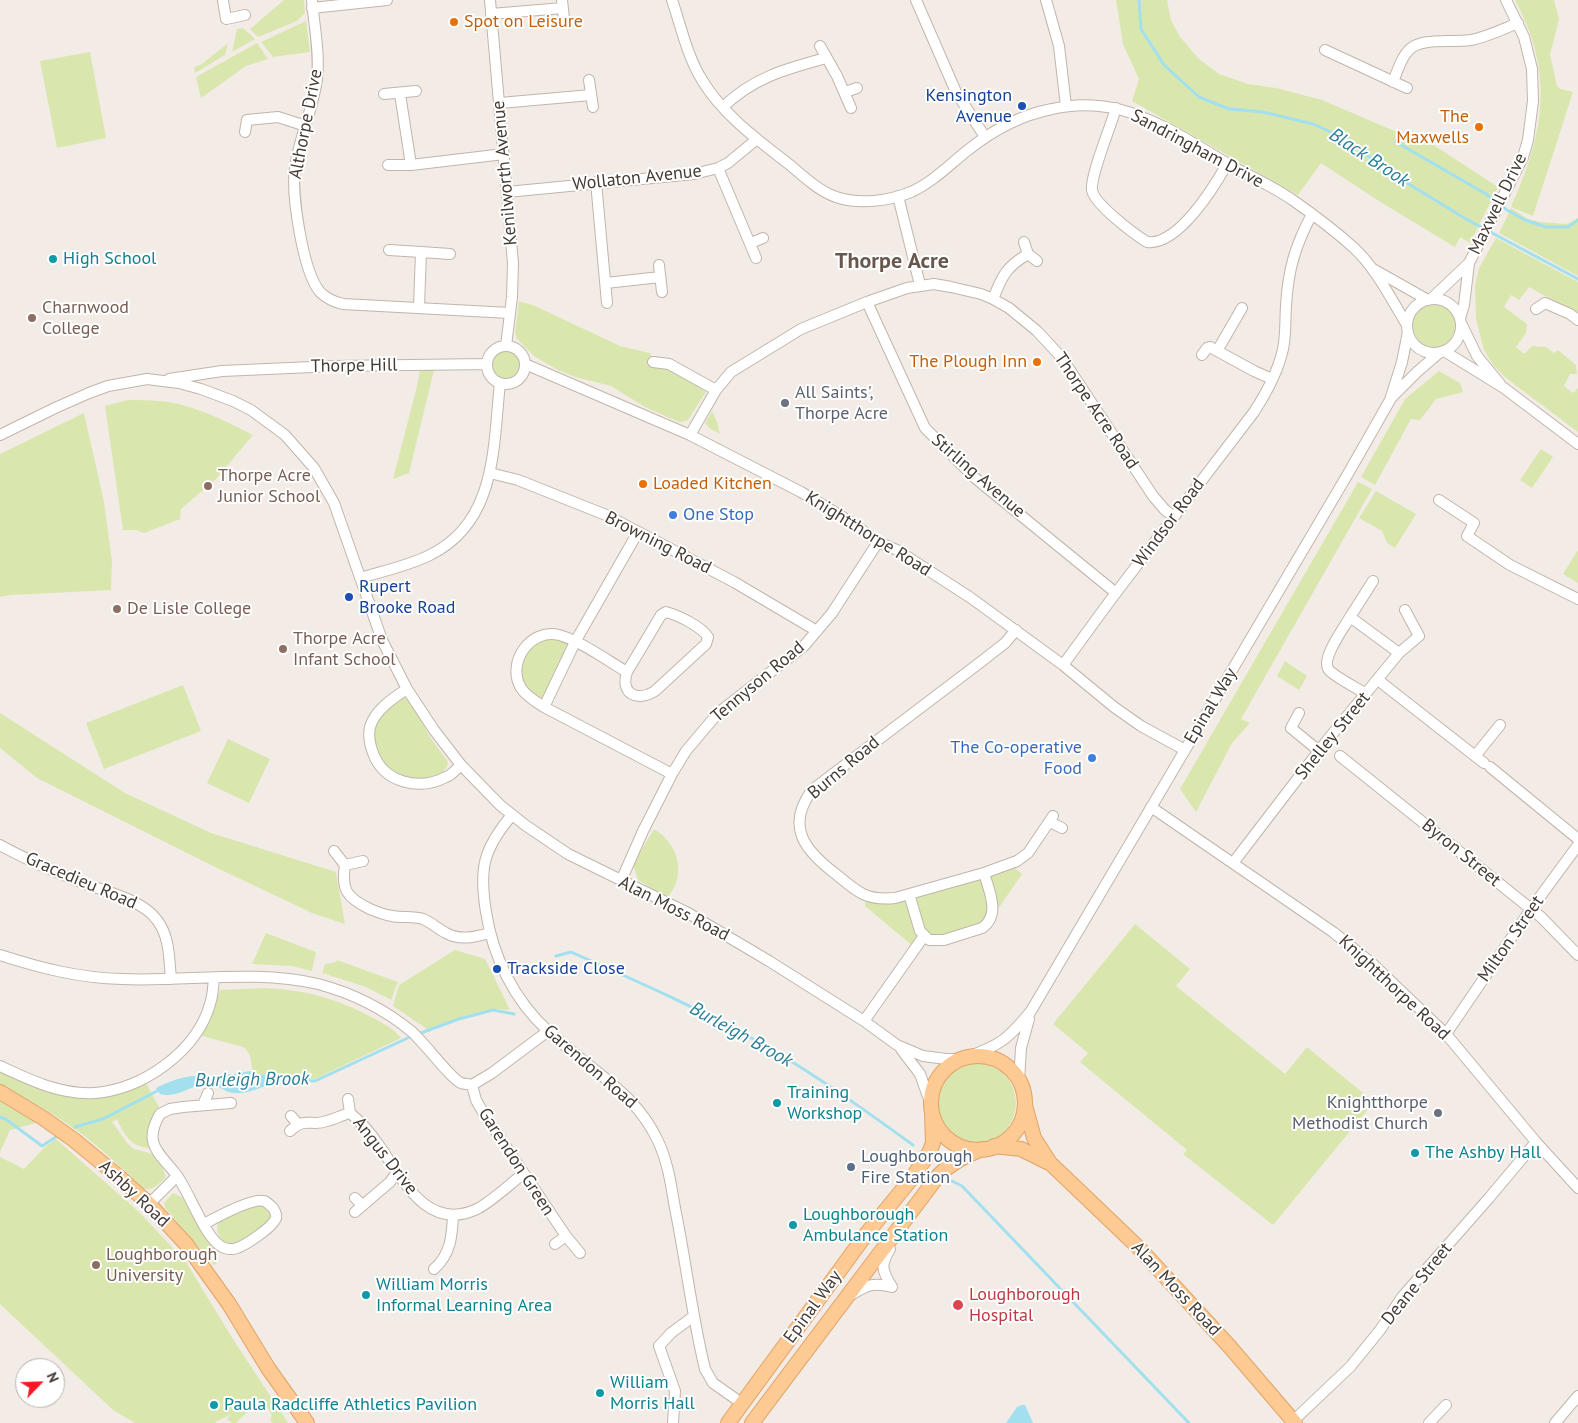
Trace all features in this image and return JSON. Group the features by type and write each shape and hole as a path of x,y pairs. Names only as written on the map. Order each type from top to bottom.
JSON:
{"main road":[{"path":"980,1056 993,1058 1009,1067 1022,1086 1025,1106 1022,1120 1014,1132 1004,1141 987,1148 965,1148 951,1143 941,1133 932,1109 932,1090 937,1078 950,1065 964,1058 980,1056"},
{"name":"Ashby Road","path":"0,1092 60,1129 74,1140 119,1177 186,1244 230,1304 268,1368 307,1423"},
{"name":"Alan Moss Road","path":"1025,1106 1034,1138 1050,1164 1139,1248 1230,1347 1294,1422"},
{"name":"Epinal Way","path":"728,1423 867,1233 912,1178 929,1153 933,1143 932,1109"},
{"name":"Epinal Way","path":"755,1419 938,1176 948,1166 987,1148"},
{"name":"Alan Moss Road","path":"987,1148 1021,1149 1050,1164"},
{"path":"743,1404 755,1419"}],"street":[{"path":"223,0 226,20 245,15"},
{"path":"312,4 387,0"},
{"name":"Kenilworth Avenue","path":"490,0 513,263 506,346"},
{"name":"Sandringham Drive","path":"672,0 700,78 711,94 757,139 807,179 824,191 837,197 863,201 898,196 926,183 985,137 1022,118 1040,112 1080,105 1116,108 1160,125 1287,196 1312,214 1354,248 1372,268 1407,329"},
{"path":"916,0 956,92 985,137"},
{"path":"1046,0 1059,46 1066,106"},
{"name":"Maxwell Drive","path":"1430,299 1469,263 1523,157 1532,120 1532,69 1528,47 1506,0"},
{"name":"Althorpe Drive","path":"312,4 318,64 317,77 314,99 295,166 294,193 297,221 314,283 327,298 343,304 510,313"},
{"path":"491,14 563,4 564,19"},
{"path":"1393,82 1407,51 1414,46 1432,41 1469,40 1518,23"},
{"path":"820,46 846,92 851,108"},
{"path":"1325,50 1407,88"},
{"path":"723,107 744,88 771,75 826,58"},
{"path":"589,80 593,108"},
{"path":"846,92 857,88"},
{"path":"384,94 416,91"},
{"path":"400,94 410,165"},
{"path":"500,103 591,96"},
{"path":"1116,108 1094,174 1092,190 1094,197 1101,205 1147,242 1158,242 1174,232 1198,208 1213,188 1227,164"},
{"path":"245,132 246,120 270,117 306,126"},
{"name":"Wollaton Avenue","path":"507,192 694,174 718,168 736,158 757,139"},
{"path":"388,165 410,165 504,154"},
{"path":"718,168 756,258"},
{"path":"596,182 607,303"},
{"path":"898,196 920,285"},
{"name":"Windsor Road","path":"1063,665 1116,592 1254,412 1279,363 1285,338 1286,306 1291,264 1299,238 1312,214"},
{"path":"751,243 764,238"},
{"path":"1024,242 1028,254 1037,261"},
{"path":"390,250 450,254"},
{"path":"419,307 421,252"},
{"path":"993,299 1004,274 1014,262 1028,254"},
{"name":"Maxwell Drive","path":"1460,320 1464,305 1469,263"},
{"path":"659,265 662,292"},
{"name":"Sandringham Drive","path":"1372,268 1430,299"},
{"path":"606,283 660,277"},
{"name":"Thorpe Acre Road","path":"690,435 716,390 731,372 801,330 893,292 920,285 951,286 993,299 1009,308 1027,322 1062,358 1153,496 1174,517"},
{"path":"1504,388 1477,356 1454,308 1443,301 1430,299 1416,306 1408,318 1407,329 1411,340 1423,351 1442,352 1504,388 1578,444"},
{"name":"Stirling Avenue","path":"867,302 925,428 975,478 1116,592"},
{"path":"1536,309 1545,303 1570,314 1578,320"},
{"path":"1202,354 1242,308"},
{"path":"1442,352 1454,345 1458,338 1461,330 1460,320"},
{"name":"Epinal Way","path":"1019,1080 1024,1030 1032,1011 1390,400 1402,362 1407,329"},
{"path":"506,346 520,352 525,364 518,380 508,384 500,383 490,376 487,364 492,352 506,346"},
{"path":"1210,347 1272,379"},
{"name":"Epinal Way","path":"1390,400 1417,372 1442,352"},
{"path":"653,362 669,364 716,390"},
{"name":"Thorpe Hill","path":"161,380 222,371 335,366 487,364"},
{"name":"Knightthorpe Road","path":"525,364 690,435 801,492 854,524 878,542 897,550 1016,630 1141,726 1185,750"},
{"path":"201,389 222,371"},
{"name":"Thorpe Hill","path":"0,435 64,404 108,386 148,379 201,389"},
{"path":"360,578 428,556 451,542 464,529 477,510 490,473 500,383"},
{"name":"Alan Moss Road","path":"201,389 233,400 252,410 285,436 314,468 334,503 382,640 407,689 460,765 525,826 568,854 688,913 769,961 864,1021 897,1045 920,1074 932,1109"},
{"name":"Browning Road","path":"490,473 526,484 606,515 734,582 817,631"},
{"path":"1439,500 1474,523 1467,536 1510,565 1578,599"},
{"path":"544,707 575,642 638,532"},
{"name":"Tennyson Road","path":"621,881 643,831 672,774 690,745 718,713 788,660 817,631 845,593 878,542"},
{"path":"1366,694 1329,670 1326,663 1328,655 1373,581"},
{"name":"Shelley Street","path":"1233,863 1319,751 1399,653 1419,636 1406,610"},
{"path":"666,612 674,614 705,632 708,637 706,644 655,691 648,695 640,697 633,695 626,689 624,680 627,672 661,615 666,612"},
{"path":"1350,617 1399,653"},
{"name":"Burns Road","path":"1016,630 1005,643 982,662 812,790 801,808 799,818 801,836 811,853 824,866 865,896 881,899 908,894 1010,864 1024,857 1052,819 1062,828"},
{"path":"627,672 575,642 558,635 536,638 525,646 518,657 516,666 520,687 527,695 544,707 672,774"},
{"path":"1378,680 1578,839"},
{"path":"407,689 390,700 378,713 370,726 369,744 376,761 386,773 400,781 415,785 434,783 448,776 460,765"},
{"path":"1299,713 1291,728 1319,751"},
{"path":"1476,756 1500,725"},
{"name":"Byron Street","path":"1340,756 1541,917 1578,955"},
{"name":"Knightthorpe Road","path":"1151,807 1340,937 1375,966 1446,1034 1536,1142 1578,1188"},
{"name":"Garendon Road","path":"512,815 491,844 482,871 482,891 496,954 522,1002 548,1031 629,1098 644,1116 657,1139 667,1162 700,1350 708,1376 713,1383 743,1404"},
{"name":"Gracedieu Road","path":"0,845 137,904 149,911 163,929 167,942 171,978"},
{"name":"Milton Street","path":"1446,1034 1531,909 1578,846"},
{"path":"334,852 345,864"},
{"path":"345,864 363,862"},
{"path":"345,864 344,886 350,897 359,904 393,916 424,919 458,938 473,938 490,933"},
{"path":"908,894 916,923 924,936 929,940 944,940 987,925 993,903 984,873"},
{"path":"864,1021 924,936"},
{"path":"0,955 36,967 78,976 122,979 260,977 318,984 340,991 388,1013 416,1035 460,1083 472,1085"},
{"path":"0,1066 50,1087 91,1093 114,1090 144,1078 166,1064 193,1037 210,1006 214,978"},
{"name":"Epinal Way","path":"964,1058 997,1045 1010,1035 1032,1011"},
{"name":"Garendon Green","path":"548,1031 492,1073 472,1085 476,1100 484,1114 523,1174 580,1253"},
{"name":"Alan Moss Road","path":"897,1045 923,1056 946,1060 964,1058"},
{"path":"203,1105 208,1093"},
{"name":"Angus Drive","path":"348,1099 350,1112 360,1121 420,1201 437,1212 453,1215"},
{"path":"204,1224 258,1201 266,1202 276,1214 276,1218 271,1226 236,1249 222,1246 204,1224 177,1176 154,1149 153,1141 156,1121 160,1114 170,1109 231,1103"},
{"name":"Angus Drive","path":"293,1124 326,1122 350,1112"},
{"name":"Deane Street","path":"1294,1422 1350,1367 1380,1330 1402,1298 1536,1142"},
{"path":"357,1205 390,1182 397,1172"},
{"path":"441,1266 451,1241 453,1215 465,1214 479,1208 523,1174"},
{"path":"148,1204 177,1176"},
{"path":"848,1297 866,1286 876,1284 892,1287 884,1273 883,1260 901,1232 908,1215"},
{"path":"555,1244 566,1236"},
{"path":"673,1423 675,1391 659,1346 671,1333 694,1316"},
{"path":"1555,1423 1578,1396"},
{"path":"1429,1423 1446,1405"}],"green space":[{"path":"284,0 304,0 305,13 297,21 258,37 250,29"},
{"path":"1116,0 1167,0 1171,20 1180,37 1199,59 1219,74 1248,84 1276,88 1322,100 1397,132 1432,144 1498,187 1470,243 1460,237 1455,247 1321,163 1298,195 1132,101 1139,79 1123,44"},
{"path":"1515,0 1554,0 1559,19 1550,55 1557,86 1573,92 1533,216 1511,207 1531,154 1540,104 1540,79 1536,53 1528,27"},
{"path":"306,21 310,52 273,57 261,42"},
{"path":"243,28 255,39 232,52 237,29"},
{"path":"228,43 225,55 195,73 194,67 202,64"},
{"path":"257,43 268,59 246,66 201,98 196,77"},
{"path":"90,52 106,138 57,148 40,61"},
{"path":"1511,208 1528,219 1540,222 1567,224 1578,218 1578,276 1499,233"},
{"path":"1496,238 1578,282 1578,314 1529,287 1519,300 1511,295 1504,307 1527,324 1526,333 1516,347 1524,354 1532,346 1546,347 1554,353 1558,350 1576,365 1577,374 1570,374 1564,386 1573,393 1578,388 1578,432 1506,378 1493,365 1484,350 1476,319 1475,285 1479,268"},
{"path":"519,301 535,306 620,346 650,353 655,366 675,371 706,392 687,421 679,422 645,407 611,386 575,377 558,370 534,356 517,339 515,333"},
{"path":"1434,305 1449,311 1455,326 1449,341 1434,347 1419,341 1413,326 1419,311"},
{"path":"506,346 519,352 525,365 519,378 506,384 493,378 487,365 493,352"},
{"path":"420,369 434,370 409,473 393,479 417,386"},
{"path":"1439,371 1460,383 1463,392 1436,399 1420,420 1411,419 1375,485 1361,477 1405,399"},
{"path":"128,400 171,402 183,405 208,414 253,435 215,480 181,509 180,519 144,533 136,530 123,530 105,406"},
{"path":"712,411 720,434 709,428 705,423"},
{"path":"84,413 104,502 112,561 111,590 0,597 0,454"},
{"path":"1541,449 1553,457 1532,488 1520,480"},
{"path":"1358,482 1372,489 1241,719 1250,723 1232,743 1196,812 1180,789"},
{"path":"1376,491 1416,514 1395,548 1387,543 1382,531 1359,518"},
{"path":"1578,550 1578,583 1563,574"},
{"path":"547,635 575,642 544,707 520,687 518,657"},
{"path":"1285,661 1307,676 1299,690 1277,676"},
{"path":"183,685 201,731 104,769 86,723"},
{"path":"407,689 428,734 448,762 447,767 433,783 415,785 375,761 370,726"},
{"path":"0,713 125,793 211,833 336,872 345,924 312,913 37,778 0,748"},
{"path":"228,739 270,759 249,803 207,783"},
{"path":"654,829 663,835 669,843 677,861 677,880 667,898 638,880 633,864"},
{"path":"1010,864 1022,874 987,925 929,940 915,948 865,906 865,896 881,899"},
{"path":"1135,924 1190,969 1176,986 1285,1074 1307,1047 1374,1102 1273,1225 1183,1154 1187,1150 1080,1062 1088,1053 1053,1024"},
{"path":"266,933 316,952 312,971 292,966 252,964"},
{"path":"455,950 485,959 510,1010 493,1009 468,1015 427,1029 393,1006 399,985"},
{"path":"337,960 398,982 391,1000 366,987 322,973 325,964 336,962"},
{"path":"264,988 307,993 333,1000 381,1022 401,1038 315,1079 271,1077 271,1075 254,1074 250,1056 243,1047 199,1035 212,1013 220,990"},
{"path":"976,1063 991,1066 1004,1075 1013,1088 1016,1103 1013,1118 1004,1131 991,1140 976,1143 961,1140 948,1131 939,1118 936,1103 939,1088 948,1075 961,1066"},
{"path":"0,1070 66,1094 146,1083 160,1109 155,1113 150,1122 148,1132 149,1148 133,1143 122,1130 117,1119 112,1122 134,1149 153,1154 165,1168 163,1170 166,1177 153,1188 143,1188 109,1156 82,1135 46,1110 0,1084"},
{"path":"0,1099 24,1111 36,1123 10,1130 0,1152"},
{"path":"56,1139 139,1212 186,1262 231,1336 288,1423 273,1423 270,1420 272,1416 268,1408 259,1400 236,1423 232,1423 227,1419 232,1413 215,1423 135,1423 113,1410 65,1365 65,1358 58,1358 0,1304 0,1157 24,1169 45,1147"},
{"path":"173,1193 183,1198 191,1214 218,1251 216,1264 214,1265 166,1209 164,1203"},
{"path":"265,1205 272,1215 270,1223 235,1245 225,1243 217,1230 222,1217"}],"water":[{"name":"Burleigh Brook","path":"251,1071 256,1074 271,1075 271,1084 249,1092 238,1093 232,1093 215,1085 208,1084 196,1086 173,1095 160,1094 156,1088 186,1077 235,1074"},
{"path":"1025,1405 1033,1423 1006,1423 1017,1407"}],"waterway":[{"name":"Black Brook","path":"1139,0 1141,29 1164,65 1199,97 1229,109 1263,112 1313,124 1344,138 1394,175 1466,219 1578,279"},
{"name":"Black Brook","path":"1396,142 1486,194 1507,210 1525,220 1546,227 1568,227 1578,220"},
{"name":"Burleigh Brook","path":"556,956 571,952 722,1022 807,1071 913,1145"},
{"name":"Burleigh Brook","path":"418,1034 459,1019 493,1010 514,1014"},
{"name":"Burleigh Brook","path":"268,1079 315,1081 412,1036"},
{"name":"Burleigh Brook","path":"75,1127 103,1119 161,1089"},
{"name":"Burleigh Brook","path":"0,1117 7,1120 42,1146 59,1135"},
{"name":"Burleigh Brook","path":"952,1181 962,1186 1189,1423"}],"place":[{"name":"Spot on Leisure","path":"454,22"},
{"name":"Kensington Avenue","path":"1022,106"},
{"name":"The Maxwells","path":"1479,127"},
{"name":"High School","path":"53,259"},
{"name":"Charnwood College","path":"32,318"},
{"name":"The Plough Inn","path":"1037,362"},
{"name":"All Saints', Thorpe Acre","path":"785,403"},
{"name":"Loaded Kitchen","path":"643,484"},
{"name":"Thorpe Acre Junior School","path":"208,486"},
{"name":"One Stop","path":"673,515"},
{"name":"Rupert Brooke Road","path":"349,597"},
{"name":"De Lisle College","path":"117,609"},
{"name":"Thorpe Acre Infant School","path":"283,649"},
{"name":"The Co-operative Food","path":"1092,758"},
{"name":"Trackside Close","path":"497,969"},
{"name":"Training Workshop","path":"777,1103"},
{"name":"Knightthorpe Methodist Church","path":"1438,1113"},
{"name":"The Ashby Hall","path":"1415,1153"},
{"name":"Loughborough Fire Station","path":"851,1167"},
{"name":"Loughborough Ambulance Station","path":"793,1225"},
{"name":"Loughborough University","path":"96,1265"},
{"name":"William Morris Informal Learning Area","path":"366,1295"},
{"name":"Loughborough Hospital","path":"958,1305"},
{"name":"William Morris Hall","path":"600,1393"},
{"name":"Paula Radcliffe Athletics Pavilion","path":"214,1405"}],"district":[{"name":"Thorpe Acre","path":"892,262"}]}
